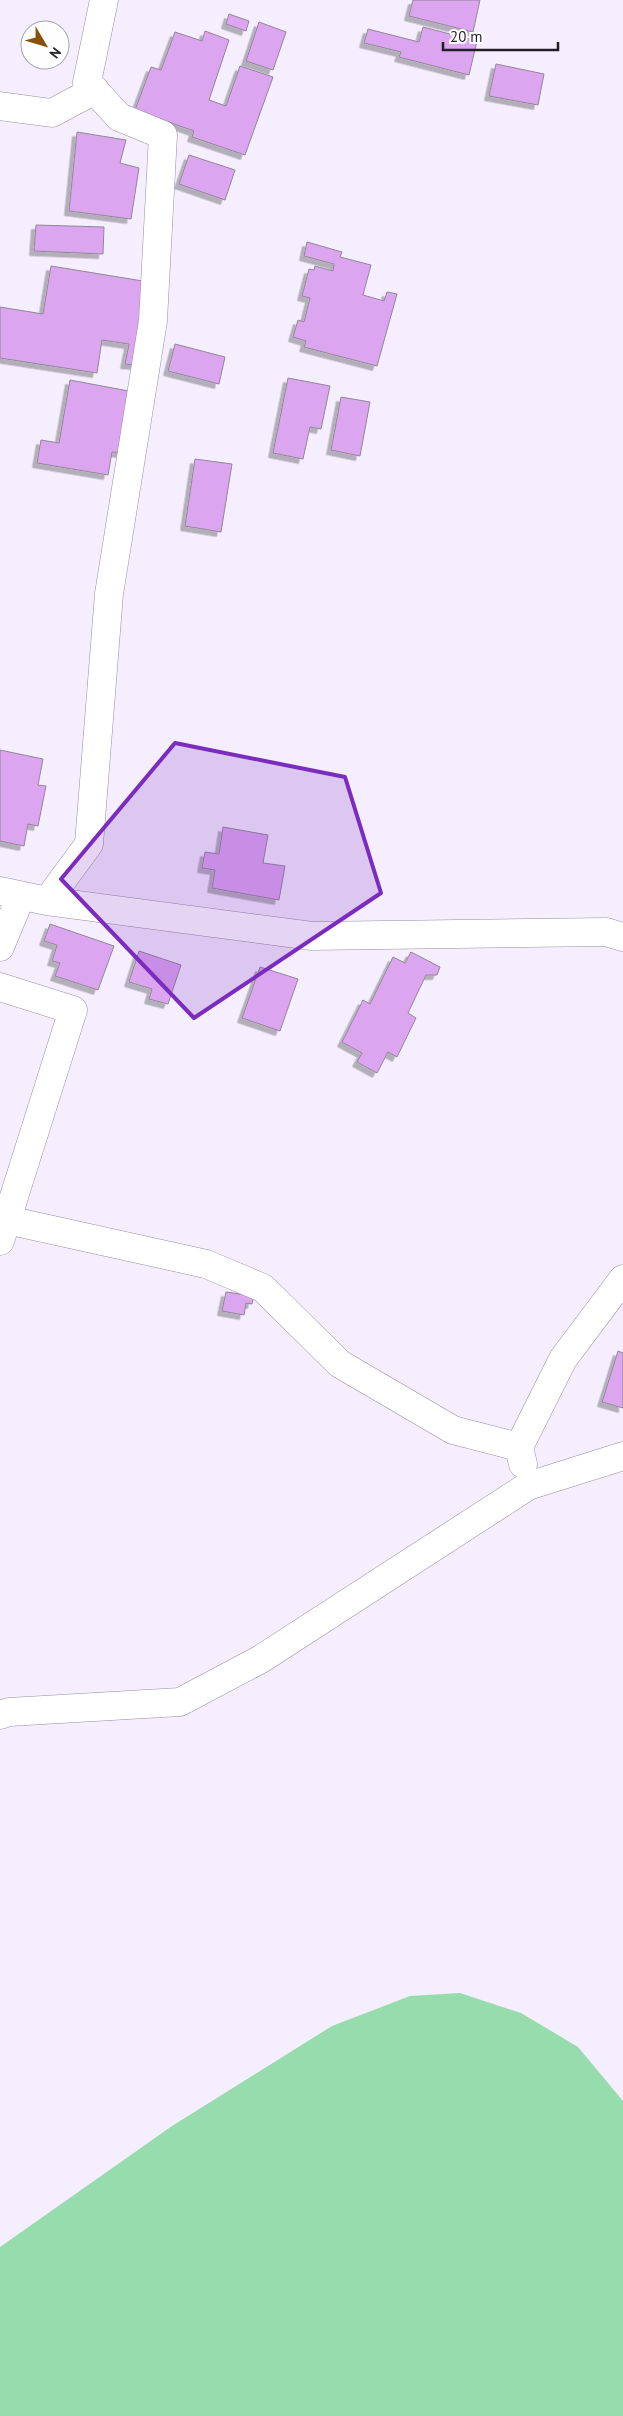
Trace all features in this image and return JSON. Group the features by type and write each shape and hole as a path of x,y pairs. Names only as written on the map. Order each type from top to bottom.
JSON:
{"street":[{"path":"0,947 23,896 89,844 109,594 153,322 163,135 119,117 87,82 104,0"},
{"path":"0,106 52,113 95,90"},
{"path":"23,896 312,936 606,932 623,937"},
{"path":"0,987 73,1010 3,1230 206,1264 263,1288 340,1364 453,1430 519,1447"},
{"path":"528,1486 519,1447 563,1359 623,1279"},
{"path":"0,1715 9,1712 180,1702 261,1659 528,1486 623,1456"}],"highlighted area":[{"path":"175,743 345,777 381,893 194,1018 61,879"}],"green space":[{"path":"460,1993 521,2013 578,2047 623,2101 623,2416 0,2416 0,2247 172,2126 332,2026 410,1996"}],"building":[{"path":"413,0 480,0 473,32 409,16"},
{"path":"229,14 249,21 246,31 226,24"},
{"path":"259,22 286,32 273,70 246,61"},
{"path":"423,27 477,41 469,75 399,57 401,52 364,43 368,29 419,42"},
{"path":"205,31 229,40 209,100 226,106 240,66 273,77 245,155 192,137 194,131 135,110 151,67 161,70 175,32 202,41"},
{"path":"496,64 544,74 538,105 489,96"},
{"path":"77,132 126,140 120,163 139,168 131,219 69,211"},
{"path":"189,155 235,170 225,200 179,184"},
{"path":"36,225 104,227 103,254 34,251"},
{"path":"307,242 342,252 340,257 371,265 363,295 384,301 387,292 397,294 377,366 304,347 306,341 293,337 298,320 304,322 310,298 302,296 309,269 314,270 315,266 333,271 334,264 304,256"},
{"path":"51,266 149,282 135,365 125,364 129,344 102,340 97,373 0,358 0,307 43,314"},
{"path":"175,344 225,357 219,384 168,371"},
{"path":"288,378 330,386 321,429 310,427 303,459 273,453"},
{"path":"70,380 134,392 124,453 112,452 108,475 37,463 41,440 59,443"},
{"path":"341,397 370,402 360,456 331,450"},
{"path":"195,459 232,464 221,532 185,526"},
{"path":"0,750 43,759 38,785 46,786 38,826 28,824 24,846 0,841"},
{"path":"223,827 268,835 263,863 285,866 279,900 212,888 215,870 202,868 205,852 219,854"},
{"path":"50,924 114,946 98,990 55,976 60,963 52,961 57,945 44,941"},
{"path":"139,951 181,965 168,1004 149,999 152,989 129,982"},
{"path":"411,952 440,967 437,975 426,975 408,1013 416,1018 397,1057 388,1052 377,1073 357,1062 362,1053 342,1042 363,1000 370,1004 393,957 405,963"},
{"path":"260,967 298,979 280,1031 242,1018"},
{"path":"226,1292 254,1296 252,1304 246,1303 244,1315 222,1311"},
{"path":"618,1351 623,1353 623,1408 602,1402"}]}
